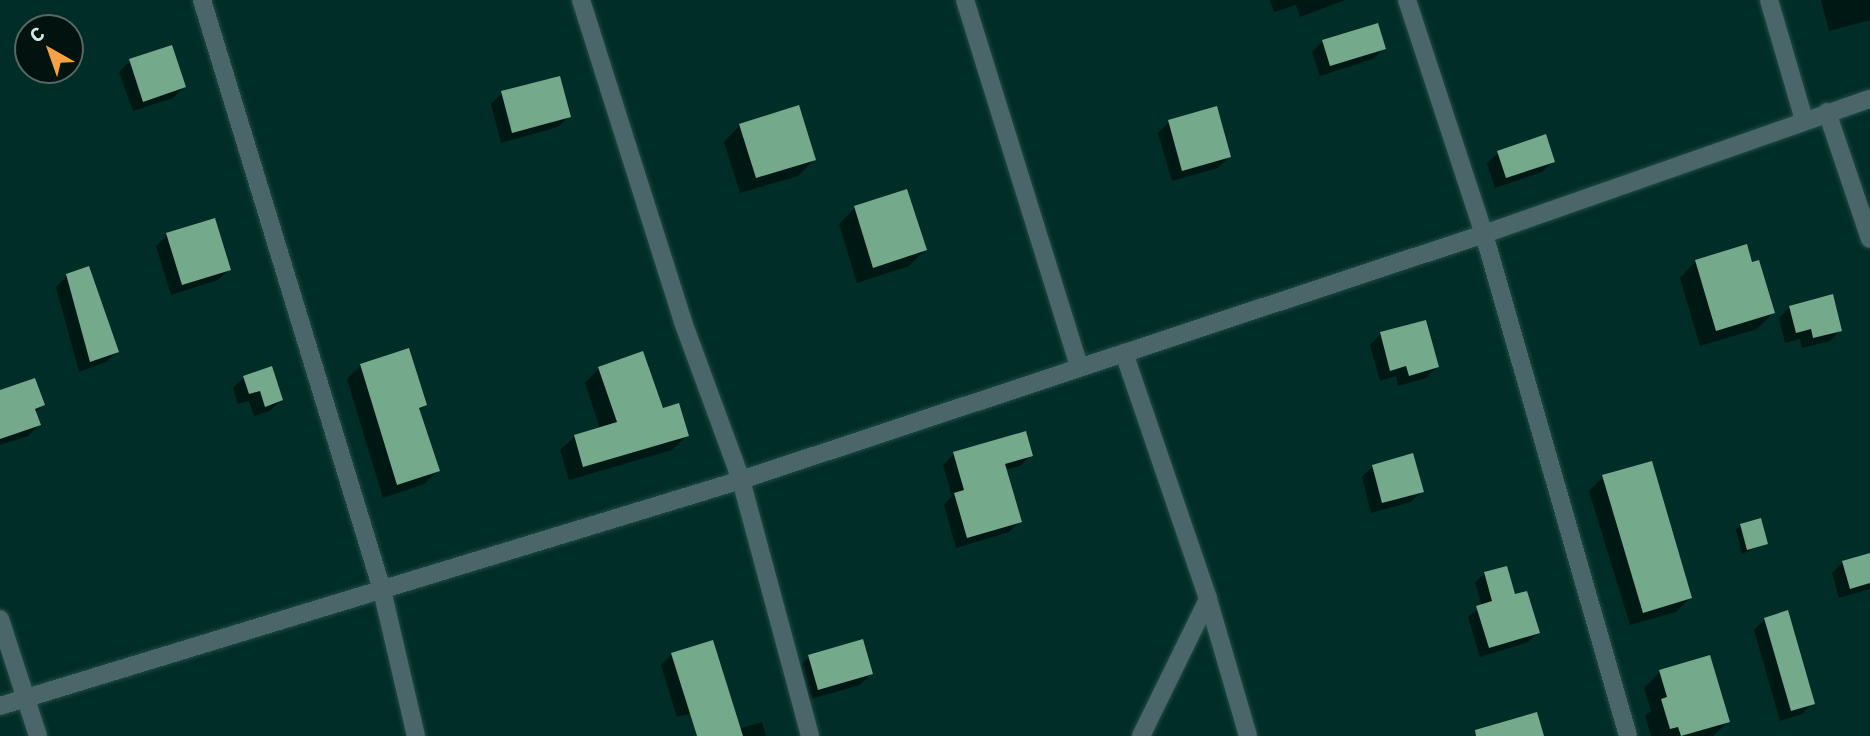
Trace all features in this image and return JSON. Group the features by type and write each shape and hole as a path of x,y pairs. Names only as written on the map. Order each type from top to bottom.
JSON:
{"street":[{"path":"202,0 382,590 416,736"},
{"path":"581,0 683,322 741,480 810,736"},
{"path":"965,0 1079,367"},
{"path":"1407,0 1484,234 1628,736"},
{"path":"1769,0 1804,120"},
{"path":"0,706 741,480 1484,234 1870,99"},
{"path":"1827,112 1870,239"},
{"path":"1125,353 1208,599 1248,736"},
{"path":"1141,736 1208,599"},
{"path":"0,619 37,736"}],"building":[{"path":"1378,23 1386,49 1330,66 1322,40"},
{"path":"172,45 186,87 143,102 129,59"},
{"path":"560,76 571,117 512,133 501,91"},
{"path":"799,105 816,160 756,178 739,124"},
{"path":"1217,106 1231,157 1182,171 1168,120"},
{"path":"1546,134 1555,162 1506,178 1497,151"},
{"path":"907,189 927,250 873,268 854,206"},
{"path":"215,218 231,270 182,285 166,233"},
{"path":"1747,244 1752,262 1759,260 1775,313 1716,331 1695,260"},
{"path":"89,266 119,352 90,362 66,274"},
{"path":"1833,294 1842,331 1813,338 1811,329 1796,333 1789,306"},
{"path":"1426,320 1439,367 1409,376 1406,366 1390,371 1380,332"},
{"path":"409,348 427,405 419,408 440,471 397,485 360,364"},
{"path":"643,351 663,408 679,403 689,436 583,467 574,435 617,422 598,367"},
{"path":"272,366 283,400 265,407 260,391 249,394 243,376"},
{"path":"35,378 45,405 35,409 41,425 0,439 0,390"},
{"path":"1026,431 1033,456 1005,464 1022,522 967,538 954,493 964,490 953,452"},
{"path":"1413,453 1424,492 1382,503 1372,465"},
{"path":"1652,461 1692,598 1643,613 1602,475"},
{"path":"1761,518 1768,544 1747,550 1740,524"},
{"path":"1870,553 1870,583 1850,589 1842,561"},
{"path":"1507,566 1515,594 1527,591 1540,633 1489,648 1476,606 1492,601 1484,572"},
{"path":"1788,610 1815,704 1791,711 1764,618"},
{"path":"863,639 873,674 818,690 808,655"},
{"path":"713,640 743,736 697,736 671,653"},
{"path":"1710,655 1730,722 1681,736 1678,727 1670,729 1661,699 1667,697 1659,670"},
{"path":"1537,712 1544,736 1476,736 1475,730"}]}
